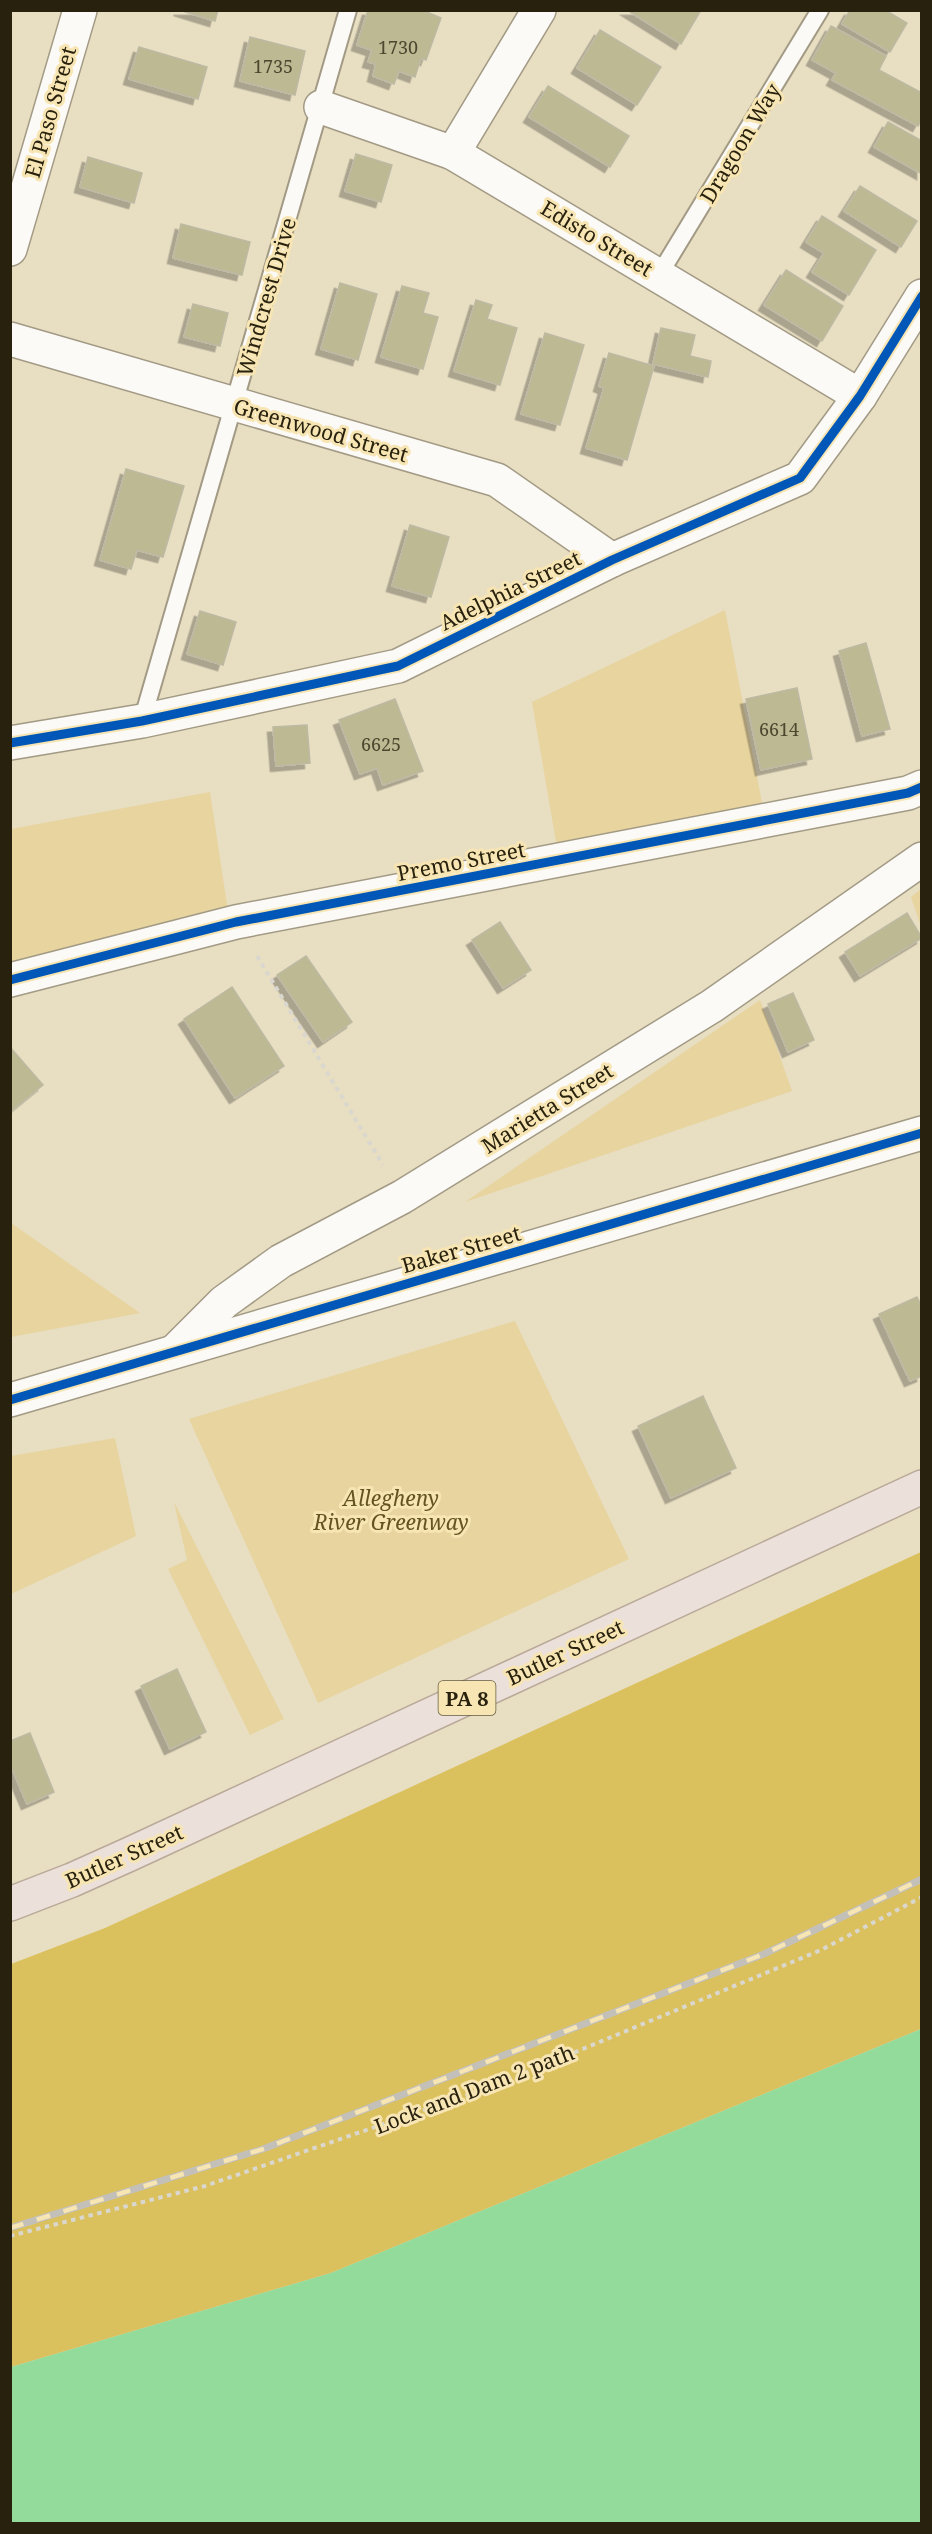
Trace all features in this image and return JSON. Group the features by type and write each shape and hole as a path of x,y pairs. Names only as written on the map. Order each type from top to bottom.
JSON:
{"highway":[{"name":"Butler Street","path":"10,1904 72,1880 141,1849 921,1487"}],"street":[{"name":"El Paso Street","path":"10,249 80,10"},
{"path":"453,153 539,10"},
{"name":"Edisto Street","path":"321,107 453,153 860,396"},
{"name":"Adelphia Street","path":"10,743 142,722 398,666 612,560 800,478 860,396 921,296"},
{"name":"Greenwood Street","path":"10,339 234,406 497,480 612,560"},
{"name":"Premo Street","path":"10,980 236,922 884,797 921,787"},
{"name":"Marietta Street","path":"173,1353 224,1302 280,1261 402,1197 712,1006 921,859"},
{"name":"Baker Street","path":"10,1400 921,1133"}],"lane":[{"name":"Windcrest Drive","path":"142,722 348,10"},
{"name":"Dragoon Way","path":"659,275 820,10"}],"path":[{"path":"236,922 402,1197"}],"green space":[{"path":"725,610 768,834 561,871 532,702"},
{"path":"210,792 231,931 11,971 11,829"},
{"path":"921,889 921,926 911,897"},
{"path":"760,1000 792,1091 465,1202"},
{"path":"11,1223 140,1313 11,1337"},
{"name":"Allegheny River Greenway","path":"515,1321 629,1559 318,1703 189,1419"},
{"path":"115,1438 136,1536 11,1594 11,1456"},
{"path":"174,1502 284,1719 250,1735 168,1569 187,1560"}],"shaded area":[{"path":"921,1552 921,2029 331,2273 11,2367 11,1964 105,1928"},
{"path":"921,2029 921,2523 11,2523 11,2367 331,2273"}],"building":[{"path":"179,10 218,10 215,21"},
{"path":"368,10 422,10 441,18 426,60 421,58 415,77 399,71 394,84 373,76 376,64 368,62 372,50 357,45"},
{"path":"627,10 701,10 681,44"},
{"path":"850,10 885,10 907,23 890,52 842,24"},
{"path":"831,26 886,56 879,70 922,93 922,119 918,126 832,80 836,73 812,60"},
{"path":"600,30 661,67 637,105 577,68"},
{"path":"250,37 305,51 295,95 240,81"},
{"path":"139,47 207,67 198,99 129,79"},
{"path":"548,86 629,136 610,167 529,117"},
{"path":"888,122 922,141 922,174 874,147"},
{"path":"356,154 392,165 381,202 345,191"},
{"path":"88,157 142,173 134,203 80,187"},
{"path":"860,186 917,221 901,247 844,211"},
{"path":"822,216 876,250 849,295 812,272 824,253 806,242"},
{"path":"181,224 250,242 242,275 173,258"},
{"path":"786,270 843,306 822,341 764,305"},
{"path":"340,283 377,294 358,360 321,349"},
{"path":"402,286 429,293 423,313 438,317 423,369 381,357"},
{"path":"476,300 492,305 487,319 517,328 500,385 454,371"},
{"path":"193,304 228,313 220,346 184,337"},
{"path":"661,328 695,335 690,356 711,361 708,377 653,364"},
{"path":"545,333 584,345 560,425 521,414"},
{"path":"609,353 654,366 627,460 586,448 604,388 599,386"},
{"path":"126,469 184,486 163,557 137,550 131,569 100,560"},
{"path":"410,525 449,537 431,597 392,586"},
{"path":"200,611 236,622 223,665 187,654"},
{"path":"866,643 890,729 862,736 839,651"},
{"path":"797,688 812,759 761,770 746,699"},
{"path":"395,699 423,771 383,785 377,768 360,774 339,720"},
{"path":"307,725 310,763 276,766 273,727"},
{"path":"907,913 922,938 860,976 845,952"},
{"path":"500,922 531,970 503,988 472,940"},
{"path":"306,956 352,1022 323,1042 277,975"},
{"path":"232,987 284,1066 235,1098 184,1019"},
{"path":"793,993 814,1040 788,1052 768,1004"},
{"path":"10,1047 43,1085 10,1112"},
{"path":"917,1297 922,1307 922,1376 910,1381 879,1314"},
{"path":"703,1396 736,1468 671,1498 638,1426"},
{"path":"177,1669 206,1732 170,1749 141,1686"},
{"path":"30,1733 54,1792 27,1804 10,1764 10,1741"}],"railway":[{"path":"10,2228 263,2149 764,1954 922,1879"}],"cycle path":[{"path":"10,743 142,721 398,666 612,560 800,478 860,396 922,296"},
{"path":"10,980 236,922 908,793 922,787"},
{"path":"10,1400 922,1133"}]}
